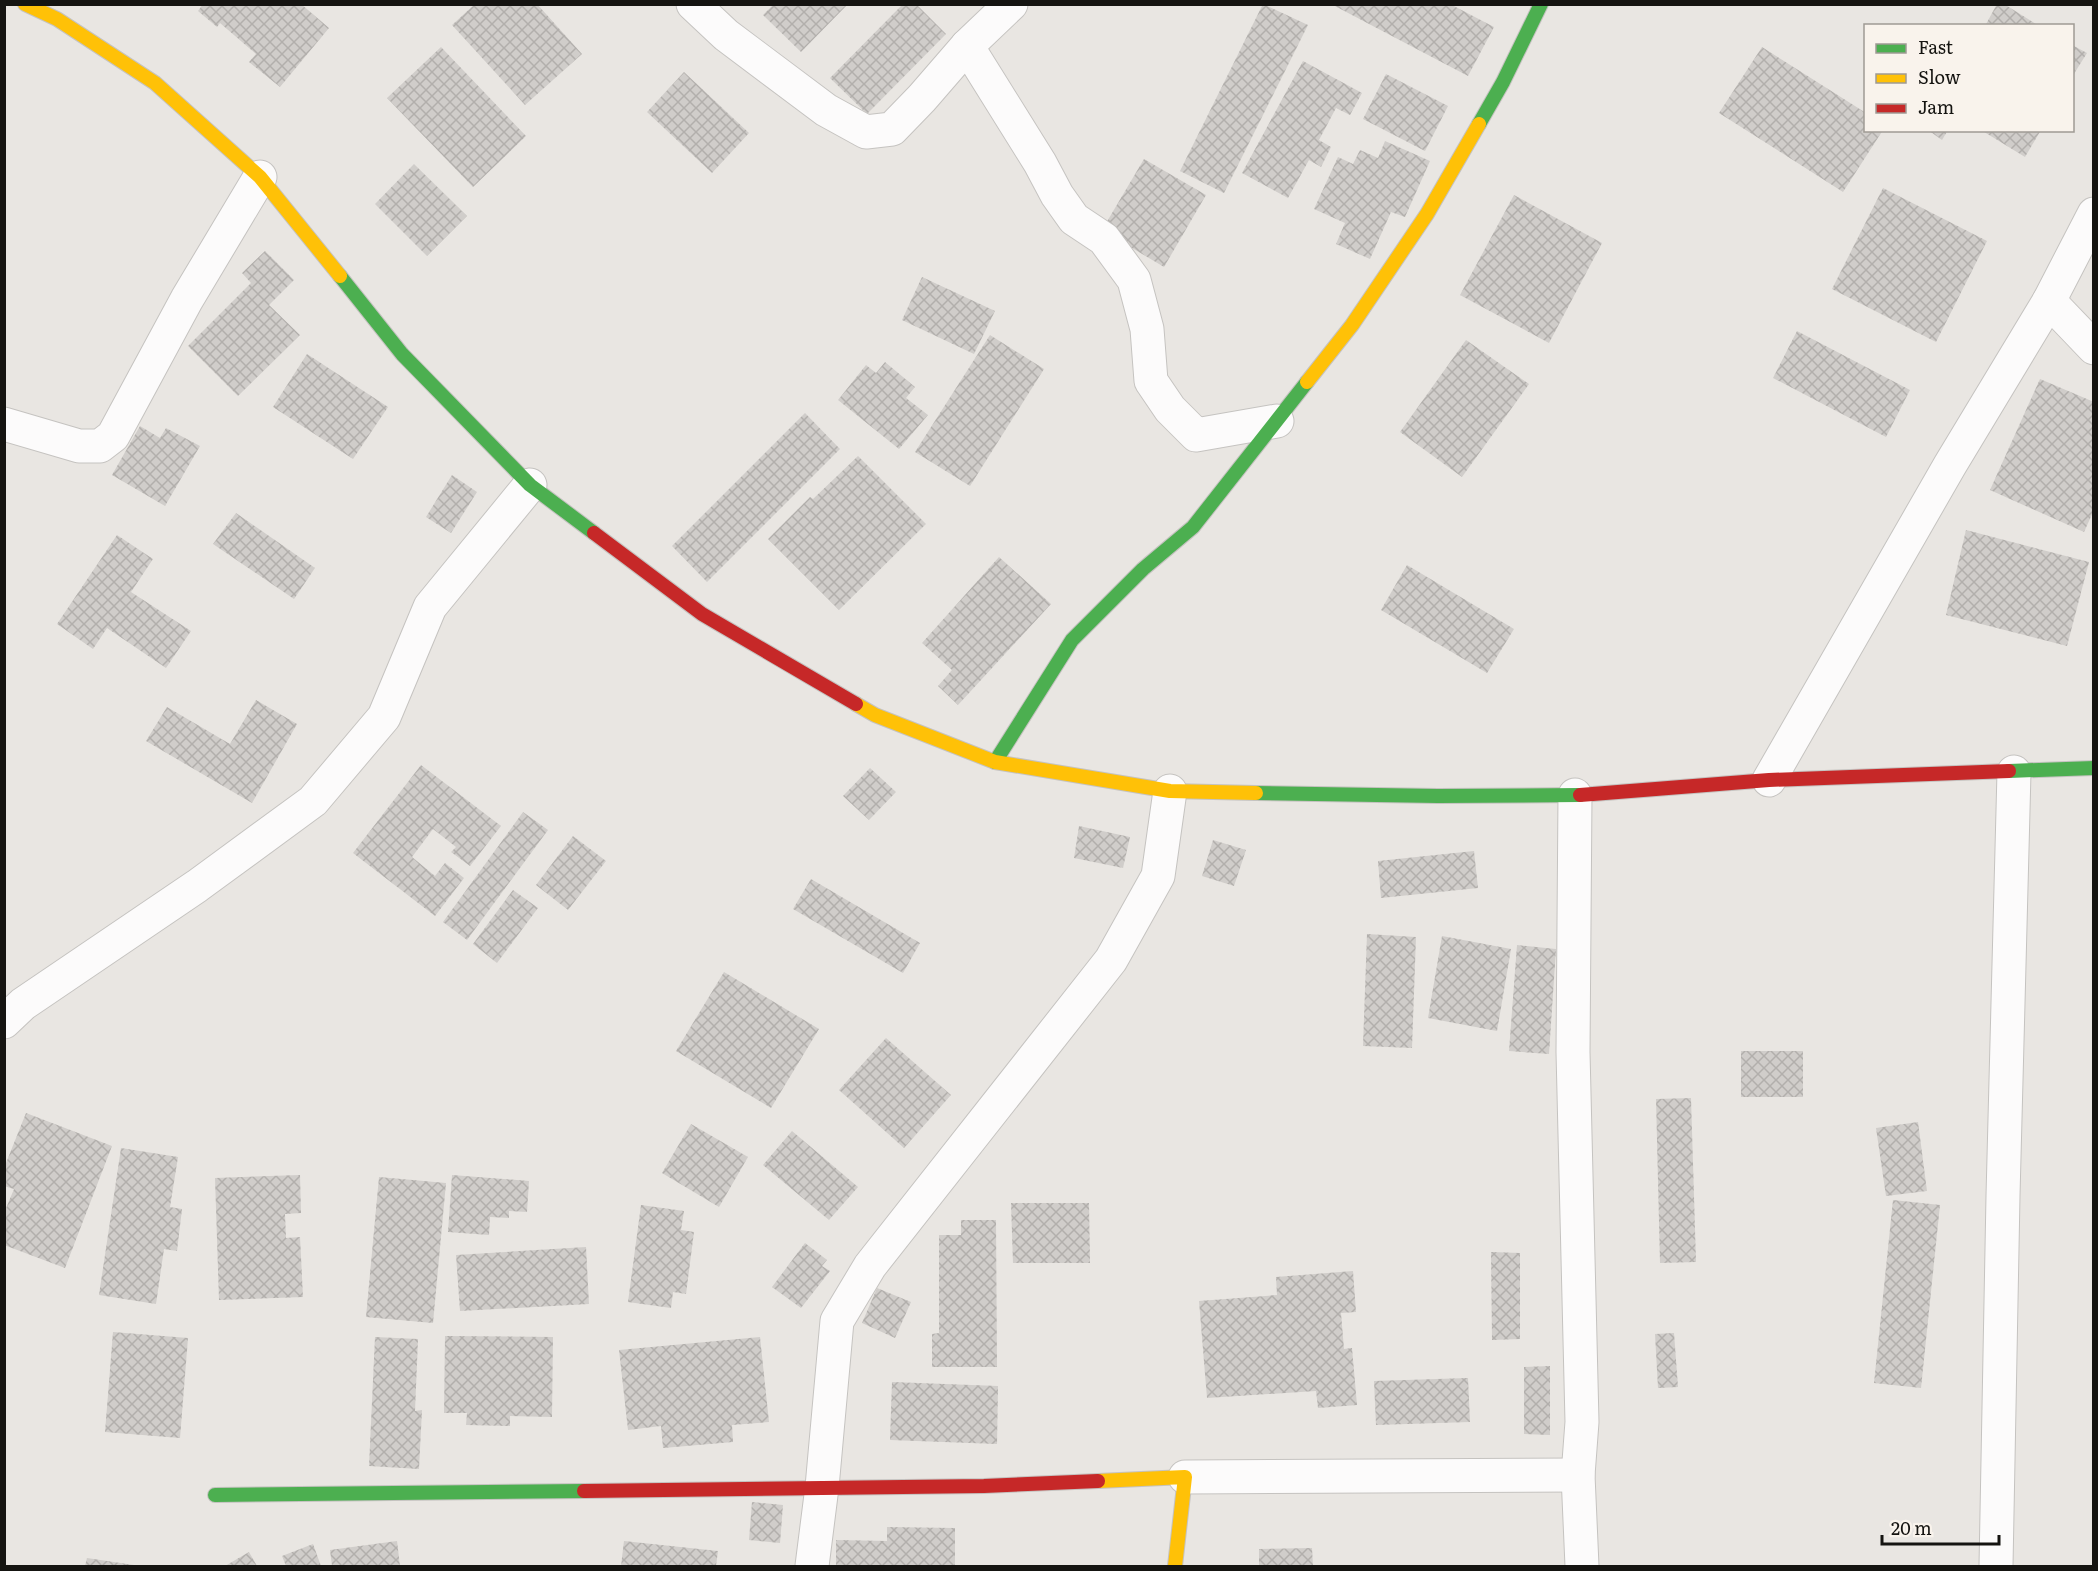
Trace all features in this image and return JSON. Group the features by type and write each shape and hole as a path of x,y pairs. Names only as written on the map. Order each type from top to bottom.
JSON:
{"street":[{"path":"25,4 57,20 155,84 260,177 402,354 530,485 702,614 875,715 995,762 1170,791 1438,796 1575,795 1769,780 2094,768"},
{"path":"693,4 726,35 826,110 866,132 892,129 967,46 1011,4"},
{"path":"995,762 1072,640 1143,569 1193,527 1352,325 1427,214 1503,82 1541,4"},
{"path":"967,46 1040,163 1057,195 1074,219 1104,239 1134,280 1147,329 1151,381 1170,409 1196,435 1277,421"},
{"path":"4,423 79,446 100,446 113,436 187,299 260,177"},
{"path":"1769,780 1950,465 2049,301 2094,214"},
{"path":"2049,301 2094,348"},
{"path":"10,1008 197,886 313,801 384,717 430,607 530,485"},
{"path":"1996,1566 2002,1207 2014,772"},
{"path":"812,1566 822,1487 837,1321 870,1266 1111,960 1158,876 1170,791"},
{"path":"1575,795 1573,1052 1582,1422 1578,1475 1582,1566"},
{"path":"215,1495 984,1486 1185,1477 1578,1475"},
{"path":"1175,1566 1185,1477"}],"building":[{"path":"203,4 301,4 329,28 280,87 249,62 256,54 220,23 217,27 198,11"},
{"path":"475,4 537,4 582,54 525,105 452,25"},
{"path":"774,4 848,4 801,52 763,15"},
{"path":"903,4 916,4 946,34 867,114 830,78"},
{"path":"1263,4 1308,25 1224,193 1180,171"},
{"path":"1331,4 1450,4 1494,27 1468,76"},
{"path":"1997,4 2004,4 2036,24 1986,24"},
{"path":"2074,46 2087,53 2074,74"},
{"path":"441,47 526,136 473,187 387,98"},
{"path":"1762,47 1864,112 1864,132 1882,132 1843,192 1719,113"},
{"path":"1303,61 1362,93 1350,115 1336,108 1319,140 1331,147 1321,167 1309,160 1288,198 1242,173"},
{"path":"684,72 749,133 712,173 647,112"},
{"path":"1386,74 1448,106 1425,151 1363,119"},
{"path":"1931,132 1947,132 1942,140"},
{"path":"1984,132 2040,132 2025,157"},
{"path":"1385,141 1430,161 1405,217 1391,212 1370,259 1336,244 1345,223 1314,209 1338,157 1353,164 1360,150 1378,158"},
{"path":"1144,159 1206,195 1164,267 1102,230"},
{"path":"414,164 467,216 427,256 375,204"},
{"path":"1883,188 1987,241 1936,342 1832,289"},
{"path":"1514,195 1602,243 1549,343 1460,295"},
{"path":"265,251 294,280 269,305 300,335 238,396 188,346 251,283 242,273"},
{"path":"922,277 995,311 974,354 902,320"},
{"path":"1797,331 1910,390 1886,437 1773,378"},
{"path":"990,335 1044,369 970,486 915,452"},
{"path":"1466,340 1529,384 1462,477 1400,432"},
{"path":"307,354 388,407 353,459 273,407"},
{"path":"885,362 915,387 906,398 928,415 899,449 838,400 866,365 876,373"},
{"path":"2040,379 2094,402 2094,510 2084,532 1990,490"},
{"path":"805,413 840,449 707,582 672,546"},
{"path":"140,426 160,438 166,428 200,446 165,506 112,475"},
{"path":"858,456 926,524 839,610 768,539 810,497 813,499"},
{"path":"452,475 477,492 451,533 426,517"},
{"path":"236,513 315,568 294,599 213,544"},
{"path":"1966,530 2089,562 2067,646 1946,615"},
{"path":"117,535 153,559 131,592 191,631 166,668 107,628 93,649 57,624"},
{"path":"999,557 1051,604 958,705 938,686 952,670 922,643"},
{"path":"1407,565 1514,629 1487,673 1381,610"},
{"path":"256,700 297,724 252,803 146,741 167,707 230,744"},
{"path":"421,765 501,826 470,866 451,852 456,847 433,829 412,857 435,876 445,863 464,878 435,916 353,853"},
{"path":"870,768 896,792 869,820 843,796"},
{"path":"523,812 548,830 467,940 443,922"},
{"path":"1079,826 1130,837 1123,868 1074,858"},
{"path":"573,836 606,861 568,910 536,885"},
{"path":"1213,840 1246,850 1234,886 1202,876"},
{"path":"1474,851 1478,888 1381,898 1378,861"},
{"path":"811,879 920,943 903,973 793,909"},
{"path":"513,890 538,908 497,963 473,944"},
{"path":"1367,934 1416,937 1412,1048 1363,1046"},
{"path":"1442,936 1511,949 1497,1031 1428,1018"},
{"path":"1517,945 1556,949 1549,1054 1509,1051"},
{"path":"724,972 819,1029 771,1108 676,1051"},
{"path":"886,1038 951,1095 904,1148 839,1090"},
{"path":"1741,1051 1803,1051 1803,1097 1741,1097"},
{"path":"1691,1098 1696,1262 1660,1263 1656,1099"},
{"path":"26,1113 112,1146 65,1268 4,1245 4,1213 14,1189 4,1186 4,1168"},
{"path":"1918,1122 1927,1191 1886,1196 1876,1128"},
{"path":"691,1124 748,1157 719,1207 662,1173"},
{"path":"792,1131 858,1187 829,1220 763,1165"},
{"path":"121,1148 178,1157 170,1207 182,1209 177,1251 164,1249 156,1304 99,1295"},
{"path":"300,1175 301,1213 285,1214 286,1238 300,1237 303,1297 219,1300 215,1178"},
{"path":"452,1175 529,1181 527,1212 509,1211 509,1218 490,1217 489,1235 448,1232"},
{"path":"379,1177 446,1183 433,1323 366,1317"},
{"path":"1893,1200 1940,1205 1921,1388 1874,1383"},
{"path":"1011,1203 1089,1203 1090,1263 1013,1263"},
{"path":"641,1205 684,1211 681,1230 694,1232 686,1294 673,1292 671,1308 628,1302"},
{"path":"961,1220 996,1220 997,1367 932,1367 932,1334 939,1333 939,1235 961,1235"},
{"path":"805,1243 827,1260 822,1266 830,1271 801,1308 772,1287"},
{"path":"586,1247 589,1304 460,1311 456,1255"},
{"path":"1491,1252 1520,1253 1520,1339 1492,1340"},
{"path":"1353,1271 1356,1312 1341,1313 1344,1349 1352,1348 1357,1405 1318,1408 1316,1391 1207,1398 1199,1301 1277,1295 1276,1277"},
{"path":"877,1288 911,1302 895,1338 862,1323"},
{"path":"113,1332 188,1338 180,1438 105,1432"},
{"path":"1674,1333 1678,1387 1658,1388 1655,1334"},
{"path":"445,1336 553,1337 552,1417 510,1416 510,1426 466,1425 467,1413 444,1413"},
{"path":"375,1337 418,1339 415,1411 422,1410 419,1469 369,1466"},
{"path":"760,1337 769,1422 732,1425 733,1442 663,1448 661,1426 628,1430 619,1350"},
{"path":"1550,1366 1550,1435 1524,1434 1524,1367"},
{"path":"1468,1378 1470,1422 1376,1425 1374,1381"},
{"path":"892,1382 998,1386 997,1444 890,1440"},
{"path":"752,1502 783,1505 780,1543 749,1540"},
{"path":"887,1527 955,1528 955,1566 836,1566 836,1540 887,1541"},
{"path":"397,1541 400,1566 332,1566 330,1550"},
{"path":"624,1541 718,1551 716,1566 621,1566"},
{"path":"313,1544 321,1566 286,1566 282,1556"},
{"path":"1312,1548 1313,1566 1259,1566 1259,1549"},
{"path":"249,1552 257,1566 225,1566"},
{"path":"87,1558 134,1565 85,1566"}],"traffic: fast":[{"path":"1479,124 1503,82 1541,4"},
{"path":"340,276 402,354 530,485 594,533"},
{"path":"995,762 1072,640 1143,569 1193,527 1307,382"},
{"path":"2009,771 2094,768"},
{"path":"1256,793 1438,796 1580,795"},
{"path":"215,1495 584,1491"}],"traffic: slow":[{"path":"25,4 57,19 155,83 260,177 340,276"},
{"path":"1307,382 1352,325 1427,214 1479,124"},
{"path":"856,704 875,715 995,762 1170,791 1256,793"},
{"path":"1098,1481 1185,1477 1175,1566"}],"traffic: jam":[{"path":"594,533 702,614 856,704"},
{"path":"1580,795 1769,780 2009,771"},
{"path":"584,1491 984,1486 1098,1481"}]}
